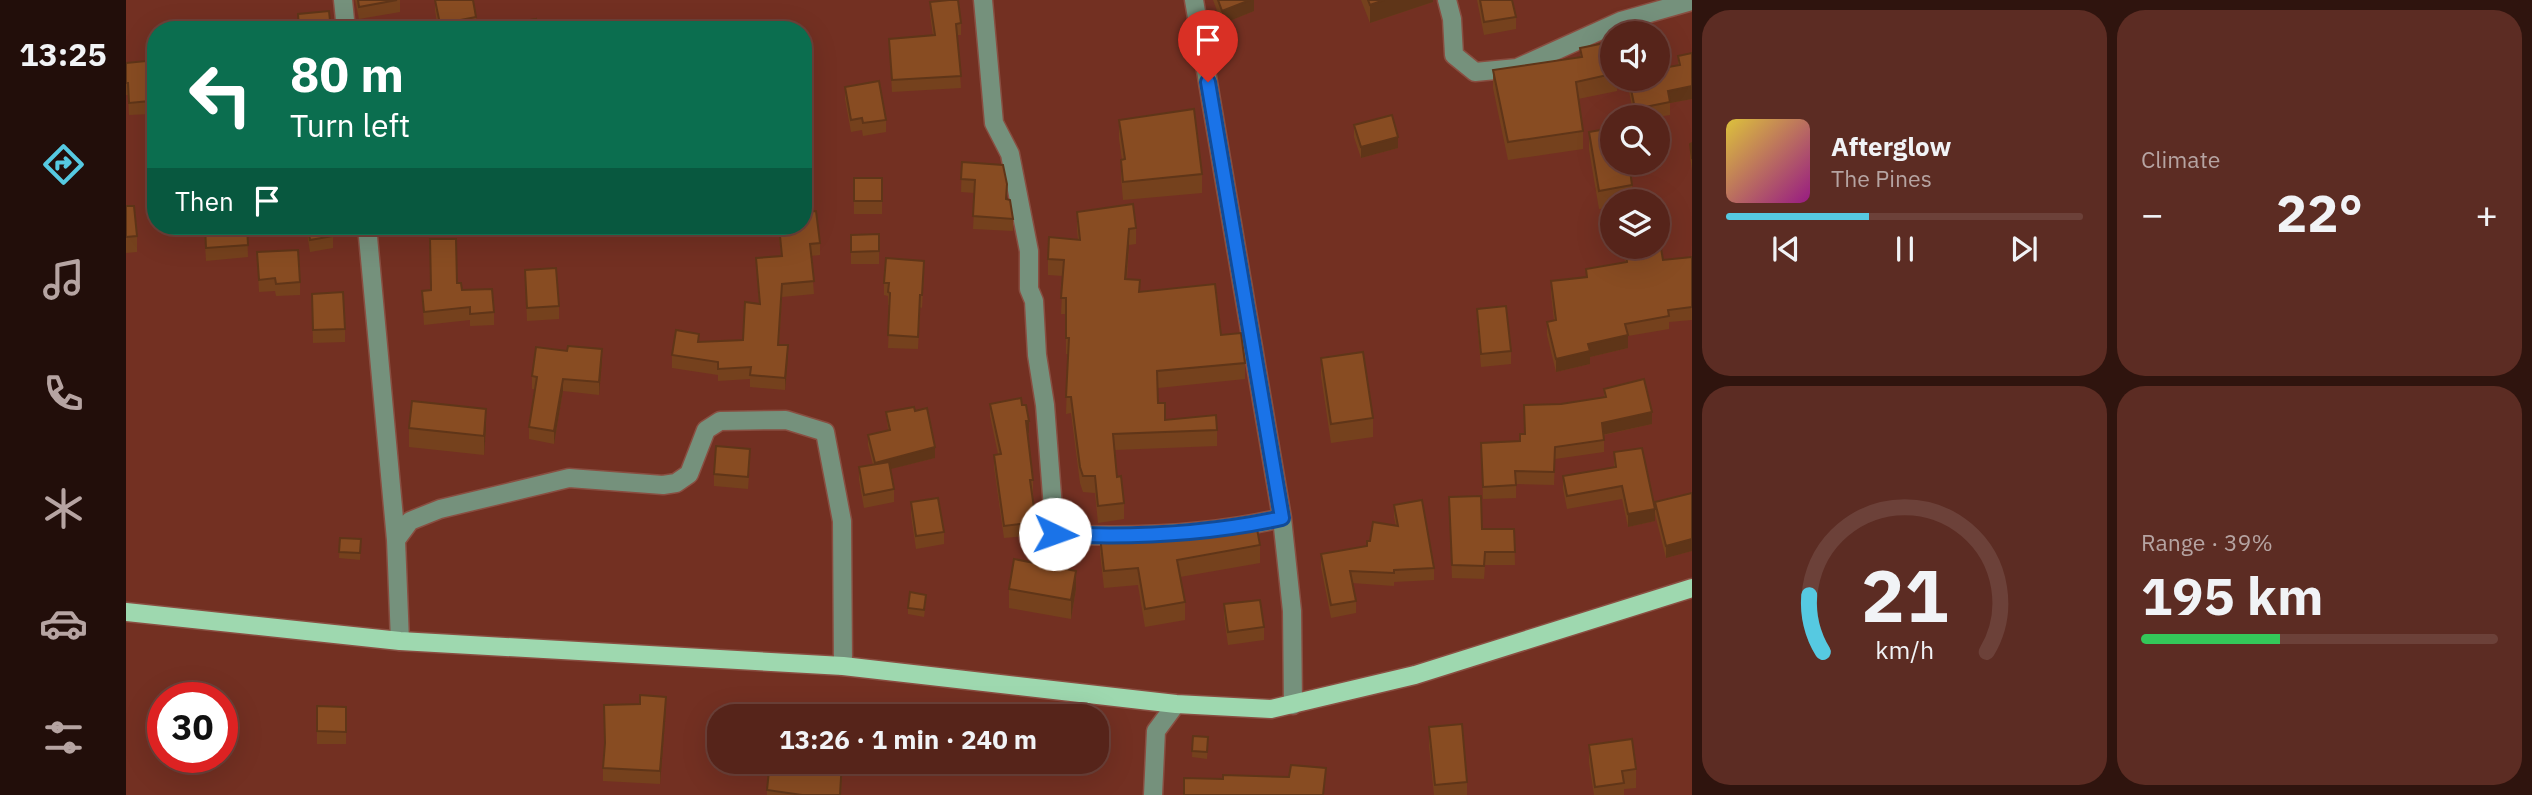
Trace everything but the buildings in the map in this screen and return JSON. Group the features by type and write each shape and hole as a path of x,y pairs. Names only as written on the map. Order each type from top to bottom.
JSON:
{"main road":[{"path":"126,612 400,641 843,666 1176,704 1271,709 1415,675 1692,588"}],"street":[{"path":"343,0 345,21"},
{"path":"983,0 994,123 1010,154 1028,251 1037,355 1045,405 1055,534 1116,537 1239,527 1282,518"},
{"path":"1194,0 1282,518 1292,611 1293,705"},
{"path":"1447,0 1452,19 1454,55 1475,72 1517,68 1621,21 1692,1"},
{"path":"368,235 396,540 400,641"},
{"path":"396,540 410,521 440,509 569,478 663,485 676,482 689,474 706,430 720,421 786,421 825,432 842,521 843,666"},
{"path":"1153,795 1156,731 1176,704"}],"route":[{"path":"1055,534 1116,537 1239,527 1282,518 1208,82"}]}
